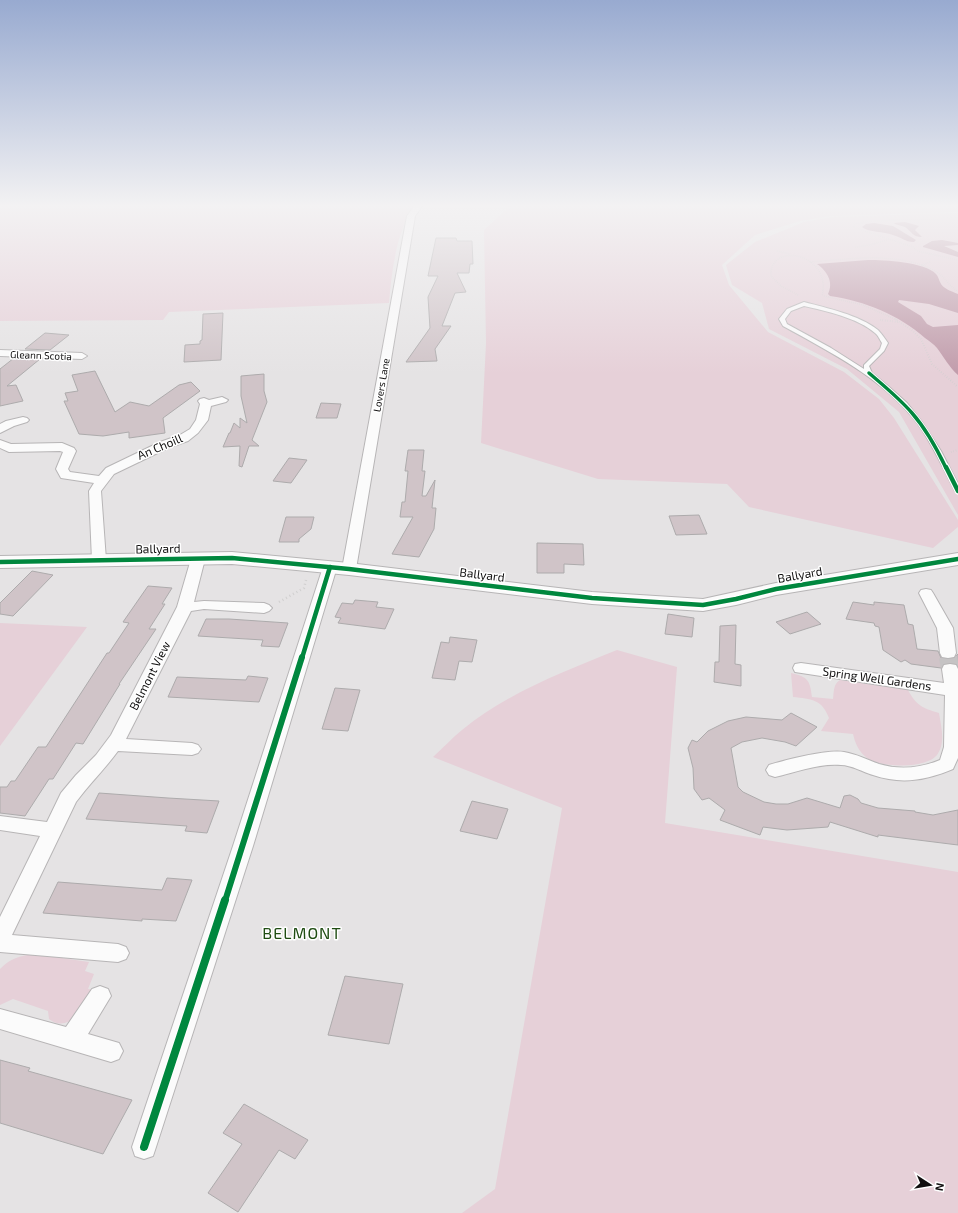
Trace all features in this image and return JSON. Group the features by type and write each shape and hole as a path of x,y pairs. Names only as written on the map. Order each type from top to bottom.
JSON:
{"street":[{"name":"Lovers Lane","path":"144,1147 243,846 339,568 402,261"},
{"name":"Gleann Scotia","path":"0,353 84,359 93,350"},
{"name":"An Choill","path":"102,480 110,472 133,458 189,435 202,420 205,402 222,400"},
{"path":"0,429 10,423 23,420"},
{"path":"0,444 9,448 62,447 70,451 62,469 65,475 102,480 95,491 99,560"},
{"name":"Ballyard","path":"0,562 232,558 339,568 592,598 703,605 736,599 776,589 958,559"},
{"name":"Belmont View","path":"0,938 68,798 118,738 185,606 198,559"},
{"path":"926,593 945,628 948,653"},
{"path":"185,606 204,605 264,608"},
{"name":"Spring Well Gardens","path":"801,668 956,690"},
{"path":"775,770 822,760 843,758 880,771 901,774 929,772 947,764 953,747 956,690 950,669"},
{"path":"113,745 192,749"},
{"path":"0,823 53,830"},
{"path":"0,943 118,953"},
{"path":"71,1039 100,996"},
{"path":"0,1019 111,1051"}],"lane":[{"path":"870,373 866,366 882,350 885,343 877,332 844,315 804,304 789,310 782,319 785,325 870,373 895,396 913,414 935,446 958,491"}],"path":[{"path":"778,261 774,263 770,272 775,281 780,286 801,296"},
{"path":"807,261 819,270 824,279 826,285 822,296"},
{"path":"810,262 829,261"},
{"path":"903,261 922,265 937,271 948,285 958,291"},
{"path":"922,265 930,262"},
{"path":"819,297 822,296 869,308 901,322 922,340 929,360 932,364 958,387"},
{"path":"291,595 304,588"}],"shaded area":[{"path":"0,261 395,261 389,303 169,312 163,320 0,321"},
{"path":"485,261 727,261 722,265 729,285 768,332 844,372 879,399 894,418 958,520 958,527 933,548 749,507 727,484 598,479 481,443 486,343"},
{"path":"732,261 958,261 958,515 899,412 847,369 769,329 762,303 732,285 726,265"},
{"path":"860,261 890,261 914,264 931,270 936,274 941,284 945,288 958,294 958,313 929,304 899,300 898,302 921,316 927,324 933,327 958,325 958,375 934,345 904,322 869,305 830,296 828,294 830,290 830,281 824,270 817,264"},
{"path":"0,623 87,627 0,746"},
{"path":"617,650 677,667 665,823 958,872 958,1213 462,1213 495,1189 562,808 433,757 462,730 498,705 536,684"},
{"path":"791,673 801,676 807,680 812,697 833,699 835,686 840,680 908,690 917,703 939,713 942,729 940,750 931,760 914,765 903,766 882,764 867,758 858,747 853,734 821,731 829,718 826,712 823,707 815,701 793,697"},
{"path":"34,954 89,962 85,971 94,974 88,989 97,990 83,1010 70,1021 56,1023 49,1019 48,1011 13,999 0,1005 0,969 8,962 16,958"}],"building":[{"path":"431,261 473,261 473,264 470,264 469,273 457,273 466,292 455,293 442,326 451,326 435,349 437,361 406,362 430,328 428,297 438,276 428,276"},
{"path":"223,313 221,360 184,362 185,345 200,344 200,341 202,340 203,314"},
{"path":"45,333 69,335 50,350 25,349"},
{"path":"14,358 40,359 7,386 16,385 23,401 0,406 0,369"},
{"path":"95,371 115,412 130,402 149,406 179,385 191,382 200,391 163,418 165,433 129,438 129,432 103,436 79,434 64,401 68,401 65,393 78,391 72,375"},
{"path":"264,374 264,391 267,402 252,440 259,446 249,446 242,467 239,466 240,446 223,447 234,423 240,428 240,418 247,423 241,396 241,376"},
{"path":"321,403 341,404 337,418 316,418"},
{"path":"408,450 424,450 422,471 425,471 422,496 426,496 435,480 432,508 436,508 434,529 419,557 392,554 413,517 400,517 402,502 405,502 408,471 405,471"},
{"path":"289,458 307,460 291,483 273,481"},
{"path":"699,515 707,534 676,535 669,516"},
{"path":"286,517 314,517 311,529 299,539 299,542 279,542"},
{"path":"537,543 583,544 584,565 564,564 564,573 537,573"},
{"path":"32,571 53,575 13,616 0,614 0,603"},
{"path":"148,586 172,588 162,604 165,604 149,629 156,629 119,684 83,744 76,743 53,779 49,779 25,816 0,813 0,787 7,787 11,781 15,781 38,747 46,747 107,653 109,653 129,623 123,622"},
{"path":"355,600 378,602 376,607 394,609 385,629 338,623 341,618 335,617 342,603 353,604"},
{"path":"853,602 874,605 874,602 904,605 908,624 913,625 917,649 938,651 941,658 948,659 954,658 958,654 958,666 950,663 944,664 941,668 911,664 905,660 901,662 883,650 879,627 875,626 874,623 846,619"},
{"path":"807,612 821,624 790,634 776,622"},
{"path":"668,614 694,618 692,637 665,634"},
{"path":"206,619 288,623 279,647 261,646 263,640 198,636"},
{"path":"736,625 735,664 741,665 741,686 714,682 715,662 719,662 720,626"},
{"path":"450,637 477,640 472,662 459,661 455,680 432,678 441,642 449,643"},
{"path":"248,676 268,678 259,702 168,697 177,677 246,680"},
{"path":"335,688 360,690 348,731 322,729"},
{"path":"791,713 817,727 796,746 785,742 762,738 742,742 731,748 738,787 743,792 764,802 776,804 788,804 807,798 840,808 844,796 850,795 858,799 861,803 878,808 915,811 933,815 958,810 958,845 878,835 878,837 830,822 828,827 787,830 763,827 760,835 720,820 725,810 709,798 702,800 694,789 693,768 688,748 692,740 697,742 708,731 728,721 746,717 782,720"},
{"path":"99,793 219,801 207,833 185,831 187,826 86,819"},
{"path":"472,801 508,809 497,839 460,831"},
{"path":"167,878 192,880 176,921 142,919 142,921 43,913 58,882 162,890"},
{"path":"345,976 403,984 389,1044 328,1035"},
{"path":"0,1060 30,1068 28,1071 132,1100 103,1154 0,1123"},
{"path":"244,1104 308,1140 295,1159 279,1150 238,1212 208,1193 242,1144 223,1133"}],"tunnel":[{"path":"948,653 949,658"},
{"path":"948,657 950,669"}],"cycle path":[{"path":"869,373 895,395 913,414 935,446 958,491"},
{"path":"0,562 232,558 349,569 592,598 703,605 736,599 776,589 958,559"},
{"path":"144,1147 243,846 330,567"}],"district":[{"name":"BELMONT","path":"302,933"}]}
